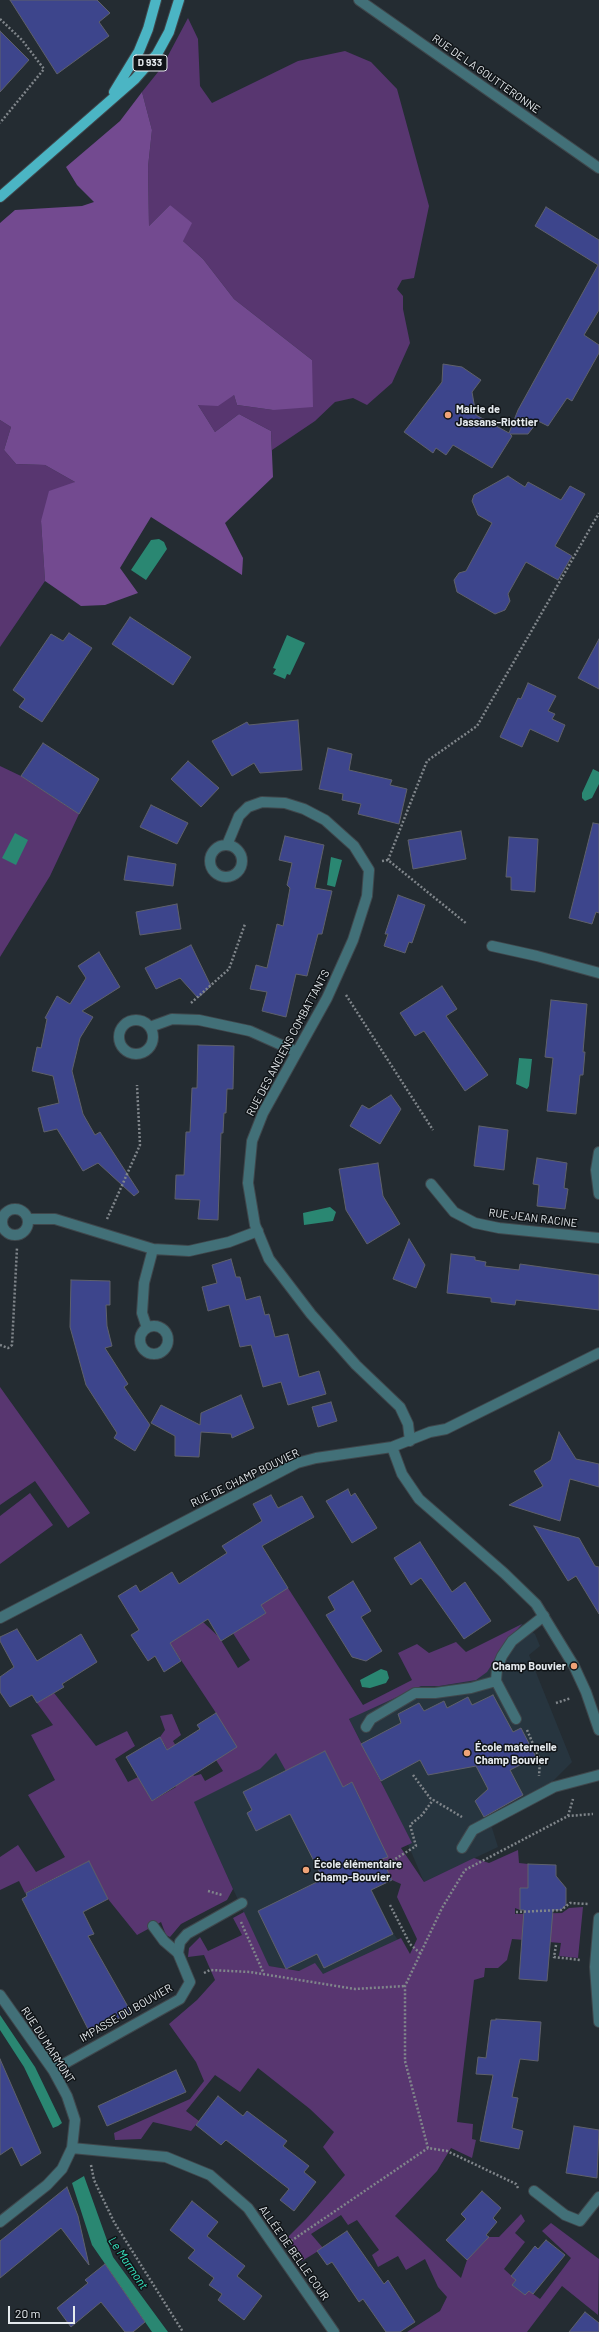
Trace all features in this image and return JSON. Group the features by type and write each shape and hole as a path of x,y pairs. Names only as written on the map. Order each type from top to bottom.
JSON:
{"main road":[{"name":"D 933","path":"100,112 123,80 139,51 148,29 156,0"},
{"name":"D 933","path":"2,192 100,112 135,79 157,54 169,32 179,0"}],"street":[{"name":"RUE DE LA GOUTTERONNE","path":"359,0 599,168"},
{"name":"RUE DES ANCIENS COMBATTANTS","path":"227,845 239,816 248,807 262,802 285,803 304,809 325,820 354,846 369,870 367,896 353,940 327,998 262,1113 252,1141 248,1183 258,1231 269,1259 311,1314 356,1365 400,1407 408,1424 410,1441"},
{"path":"492,946 537,956 599,973"},
{"path":"150,1027 172,1020 199,1020 250,1031 297,1052"},
{"path":"599,1152 596,1170 599,1194"},
{"name":"RUE JEAN RACINE","path":"432,1184 454,1212 475,1223 499,1228 599,1238"},
{"path":"28,1219 55,1219 153,1249 189,1251 228,1242 258,1231"},
{"path":"147,1328 142,1313 144,1283 153,1249"},
{"name":"RUE DE CHAMP BOUVIER","path":"0,1618 297,1463 316,1458 392,1447 430,1432 446,1429 599,1353"},
{"path":"392,1447 402,1474 419,1499 530,1597 544,1616 574,1666 586,1692 599,1730"},
{"path":"516,1719 496,1681 497,1668 512,1641 544,1616"},
{"path":"366,1727 371,1719 415,1693 435,1693 470,1688 496,1681"},
{"path":"462,1848 473,1830 533,1798 554,1787 599,1775"},
{"path":"178,1952 180,1942 187,1934 238,1905"},
{"path":"599,1918 595,1967 599,2022"},
{"path":"153,1926 164,1941 178,1952 190,1982"},
{"name":"IMPASSE DU BOUVIER","path":"52,2070 180,1999 190,1982"},
{"name":"RUE DU MARMONT","path":"0,1995 52,2070 67,2096 75,2120 72,2148 62,2169 47,2185 0,2222"},
{"name":"ALLÉE DE BELLE COUR","path":"72,2148 166,2157 210,2175 248,2208 334,2332"},
{"path":"534,2191 565,2215 580,2221 599,2197"}],"path":[{"path":"0,19 22,40 44,69 0,123"},
{"path":"388,860 427,761 477,726 599,513"},
{"path":"376,862 388,860 467,924"},
{"path":"185,1008 229,969 245,924"},
{"path":"346,994 433,1130"},
{"path":"105,1224 140,1144 137,1085"},
{"path":"0,1346 8,1348 12,1345 17,1248"},
{"path":"556,1703 575,1696"},
{"path":"516,1719 524,1724 540,1760 540,1774 533,1798"},
{"path":"413,1775 433,1800 460,1815 473,1830"},
{"path":"392,1861 416,1846 410,1825 422,1815 433,1800"},
{"path":"428,2148 405,2062 405,1986 442,1908 465,1870 568,1816 593,1814"},
{"path":"208,1891 231,1898 238,1905 264,1974"},
{"path":"516,1912 561,1910 570,1903 588,1904"},
{"path":"390,1905 410,1944 421,1954"},
{"path":"556,1946 554,1957 583,1960"},
{"path":"190,1982 210,1970 264,1974 355,1989 405,1986"},
{"path":"277,2251 428,2148 447,2151 516,2184 519,2191"},
{"path":"91,2165 94,2180 114,2222 183,2332"}],"shaded area":[{"path":"188,18 198,39 200,86 212,103 298,61 345,51 371,62 397,89 429,206 414,278 402,280 397,289 403,296 403,309 410,343 392,383 367,405 353,398 335,402 315,421 272,450 271,431 239,414 215,432 198,405 234,395 237,405 273,410 312,360 234,299 203,259 183,241 170,205 149,226 148,167 152,130 142,92 162,67"},
{"path":"142,92 152,130 148,167 149,226 170,205 192,223 183,241 203,259 234,299 312,360 313,407 273,410 237,405 234,395 218,406 198,405 215,432 239,414 271,431 273,477 225,523 243,558 242,575 151,517 120,568 138,593 105,605 81,606 45,581 41,521 49,491 75,482 45,465 16,464 4,450 11,427 0,420 0,223 15,210 82,206 94,202 77,185 66,167 120,121"},
{"path":"0,420 11,427 4,450 16,464 45,465 75,482 41,521 45,581 0,647"},
{"path":"159,539 164,542 167,549 146,580 131,570 151,540"},
{"path":"287,635 305,643 290,675 287,674 285,679 273,674 276,669 273,668"},
{"path":"0,766 21,776 79,814 50,876 0,957"},
{"path":"593,769 599,772 599,784 592,798 585,801 582,798 582,793"},
{"path":"15,833 28,840 16,865 2,858"},
{"path":"331,857 342,860 335,887 327,885"},
{"path":"519,1058 532,1059 529,1086 527,1089 516,1084"},
{"path":"330,1207 336,1212 333,1221 304,1225 303,1213"},
{"path":"0,1387 90,1513 68,1528 35,1481 0,1505"},
{"path":"30,1493 53,1525 0,1564 0,1516"},
{"path":"288,1588 363,1705 412,1680 398,1653 417,1644 429,1653 456,1642 466,1652 522,1624 508,1640 487,1672 476,1680 439,1686 421,1686 349,1719 412,1843 401,1848 424,1882 474,1858 489,1863 518,1850 519,1863 528,1864 528,1888 520,1888 520,1910 515,1908 515,1914 562,1913 569,1908 583,1907 578,1958 559,1956 561,1943 512,1939 507,1960 498,1968 485,1968 484,1977 474,1980 457,2122 473,2124 472,2139 476,2140 472,2158 451,2148 437,2171 395,2216 461,2278 467,2260 489,2237 499,2237 521,2214 525,2221 515,2233 525,2242 504,2269 516,2280 512,2285 525,2295 529,2291 540,2299 571,2258 542,2231 551,2223 599,2259 598,2315 562,2286 527,2332 407,2332 440,2311 447,2297 438,2287 425,2259 406,2270 398,2256 378,2267 372,2255 379,2250 357,2220 348,2225 341,2215 311,2234 323,2248 302,2261 287,2238 345,2175 323,2147 334,2132 310,2109 258,2068 240,2092 215,2075 186,2111 199,2121 191,2131 153,2122 141,2139 115,2140 114,2133 190,2099 204,2081 196,2062 169,2024 197,2000 215,1980 204,1955 188,1957 189,1948 200,1937 208,1951 242,1935 233,1918 244,1912 269,1966 299,1971 315,1963 323,1974 401,1938 410,1954 417,1939 397,1897 401,1884 392,1880 382,1859 387,1857 352,1782 343,1787 325,1751 286,1771 276,1753 260,1769 194,1802 233,1889 227,1900 181,1924 170,1937 166,1935 161,1922 137,1935 108,1899 89,1861 25,1893 19,1881 0,1890 0,1857 18,1845 36,1872 65,1857 28,1795 55,1780 31,1735 53,1725 37,1703 54,1693 96,1746 127,1731 135,1746 115,1759 128,1782 138,1777 152,1801 176,1787 164,1765 173,1759 160,1737 165,1730 160,1716 172,1714 181,1735 173,1741 194,1776 201,1774 205,1781 223,1771 216,1760 216,1713 169,1642 203,1622 219,1637 238,1668 250,1660 231,1630 266,1613 256,1596"},
{"name":"École maternelle Champ Bouvier","path":"522,1624 535,1634 540,1646 529,1655 572,1762 551,1783 488,1815 498,1847 424,1882 381,1781 349,1719"},
{"path":"381,1669 387,1671 389,1678 386,1683 370,1688 362,1687 360,1680"},
{"name":"École élémentaire Champ-Bouvier","path":"325,1751 344,1787 352,1782 388,1857 382,1860 392,1880 372,1890 393,1933 403,1947 347,1978 268,1966 190,1794 276,1753"},
{"path":"0,2015 35,2067 62,2123 58,2126 53,2128 24,2067 0,2030"},
{"path":"84,2176 113,2257 168,2332 152,2332 92,2245 72,2183"}],"building":[{"path":"10,0 97,0 110,13 99,22 109,36 57,74"},
{"path":"0,31 29,60 0,92"},
{"path":"546,207 599,240 599,310 584,335 599,345 599,353 572,401 567,398 548,426 538,421 528,434 510,434 512,436 492,468 453,445 446,455 436,448 433,453 404,432 442,382 443,364 462,367 481,380 472,392 476,415 509,433 518,410 598,265 535,226"},
{"path":"508,476 525,487 528,482 561,500 570,486 585,494 555,546 572,556 558,580 526,562 508,594 510,601 505,610 495,614 457,592 454,580 459,573 466,571 492,523 478,515 472,501 474,495"},
{"path":"130,617 191,657 173,685 112,644"},
{"path":"69,633 92,648 42,722 19,707 25,699 13,690 51,634 63,641"},
{"path":"599,639 599,689 578,678"},
{"path":"528,683 556,696 548,711 555,714 552,719 565,725 558,742 530,729 522,747 500,737 518,698 521,699"},
{"path":"298,720 302,770 260,773 254,763 232,776 212,741 247,722 249,725"},
{"path":"43,743 99,779 79,814 21,776"},
{"path":"328,748 352,754 349,770 392,780 390,785 407,789 399,824 358,814 361,804 342,800 343,794 319,789"},
{"path":"188,761 219,788 201,807 171,779"},
{"path":"151,805 188,823 177,844 140,827"},
{"path":"593,823 599,824 599,913 596,912 592,924 569,918"},
{"path":"461,831 466,859 413,869 408,840"},
{"path":"285,836 324,845 315,888 332,891 322,934 318,934 307,976 296,974 286,1017 262,1011 267,992 250,989 256,965 267,968 277,924 283,926 290,888 287,885 292,863 279,860"},
{"path":"509,837 538,839 535,892 511,890 511,877 506,877"},
{"path":"128,856 176,864 173,886 124,880"},
{"path":"398,895 425,905 412,943 409,942 405,953 384,946 388,934 385,934"},
{"path":"177,904 181,929 140,935 136,912"},
{"path":"191,945 211,986 198,998 180,978 156,989 145,968"},
{"path":"99,952 120,987 82,1011 93,1017 80,1038 72,1071 83,1114 95,1135 100,1132 139,1192 134,1196 98,1163 83,1171 57,1129 44,1132 38,1108 59,1103 53,1076 32,1071 37,1047 41,1048 47,1019 45,1018 57,996 70,1004 86,978 78,966"},
{"path":"442,986 457,1009 446,1016 488,1075 465,1091 424,1031 415,1036 400,1013"},
{"path":"551,1000 587,1004 583,1052 585,1052 583,1075 580,1075 576,1114 547,1111 553,1058 545,1057"},
{"path":"198,1045 234,1046 233,1089 227,1089 226,1113 224,1113 223,1133 221,1133 218,1220 198,1219 200,1200 175,1199 176,1175 184,1175 186,1132 190,1132 192,1088 197,1088"},
{"path":"391,1095 401,1109 380,1144 350,1126 362,1105 369,1109"},
{"path":"479,1126 508,1130 504,1170 474,1166"},
{"path":"537,1158 567,1163 564,1188 568,1189 565,1209 537,1206 539,1185 533,1184"},
{"path":"378,1163 383,1196 400,1224 367,1244 346,1210 339,1169"},
{"path":"409,1239 425,1265 416,1288 393,1279"},
{"path":"451,1254 475,1257 475,1260 486,1262 485,1266 519,1270 520,1264 599,1275 599,1310 516,1300 515,1305 491,1302 491,1298 447,1293"},
{"path":"231,1259 236,1277 240,1277 246,1300 260,1296 265,1315 269,1314 275,1337 288,1334 299,1377 319,1371 326,1394 288,1405 281,1382 263,1387 251,1345 240,1347 229,1305 208,1311 202,1287 217,1283 212,1265"},
{"path":"71,1280 110,1281 110,1305 106,1305 107,1326 112,1346 105,1348 128,1384 124,1387 150,1425 135,1451 114,1438 117,1433 86,1385 70,1327"},
{"path":"241,1395 254,1428 232,1438 231,1434 201,1432 199,1457 175,1456 175,1436 151,1423 161,1405 200,1425 201,1413"},
{"path":"331,1402 337,1421 318,1427 312,1407"},
{"path":"559,1432 576,1459 599,1464 599,1487 570,1479 560,1521 509,1505 543,1486 534,1471 551,1460"},
{"path":"348,1489 351,1496 355,1493 377,1528 352,1543 326,1501"},
{"path":"271,1495 278,1508 302,1496 314,1517 262,1546 288,1588 261,1605 266,1613 221,1641 208,1619 170,1643 181,1661 164,1672 155,1656 148,1661 131,1635 139,1630 118,1596 136,1585 140,1592 172,1572 179,1584 227,1553 222,1546 262,1521 253,1504"},
{"path":"534,1526 579,1538 595,1566 599,1567 599,1614 576,1576 568,1581"},
{"path":"420,1542 452,1592 465,1582 491,1621 464,1639 421,1578 411,1585 394,1558"},
{"path":"353,1581 371,1611 361,1617 382,1651 366,1661 352,1657 326,1615 335,1610 328,1597"},
{"path":"17,1629 37,1661 81,1634 97,1662 62,1684 64,1687 37,1703 32,1695 10,1707 0,1692 0,1677 14,1667 0,1641 0,1637"},
{"path":"493,1695 513,1732 521,1728 536,1757 510,1770 523,1795 484,1817 475,1801 488,1789 476,1766 428,1775 420,1760 381,1781 361,1744 401,1723 398,1714 419,1703 424,1711 444,1701 447,1708 468,1697 472,1705"},
{"path":"216,1713 237,1747 152,1801 126,1757 160,1737 167,1750 200,1729 197,1725"},
{"path":"325,1751 343,1787 352,1782 388,1857 382,1859 392,1880 371,1890 393,1934 324,1968 317,1954 286,1969 258,1911 323,1879 290,1814 256,1831 247,1813 252,1810 243,1792"},
{"path":"89,1861 108,1899 83,1912 94,1934 88,1936 131,2012 90,2033 22,1899 27,1896 26,1893"},
{"path":"528,1864 556,1865 556,1876 566,1888 566,1905 561,1910 553,1910 547,1981 519,1979 524,1910 520,1910 520,1888 528,1888"},
{"path":"491,2020 541,2022 538,2061 520,2059 512,2097 518,2098 512,2128 523,2131 519,2149 480,2141 493,2075 476,2074 478,2057 486,2058"},
{"path":"0,2059 41,2153 21,2166 12,2147 0,2155"},
{"path":"176,2070 186,2092 107,2126 98,2106"},
{"path":"218,2096 243,2116 247,2111 287,2141 283,2146 309,2166 304,2172 316,2182 294,2211 280,2200 289,2189 226,2140 221,2145 196,2125"},
{"path":"574,2126 599,2130 597,2178 566,2173"},
{"path":"67,2187 78,2216 89,2265 61,2228 0,2278 0,2241"},
{"path":"482,2191 501,2208 493,2218 497,2222 486,2235 489,2237 467,2260 446,2240 466,2219 461,2214"},
{"path":"192,2201 218,2222 207,2236 245,2266 237,2276 262,2296 244,2320 218,2300 222,2294 209,2285 214,2278 188,2258 195,2250 170,2230"},
{"path":"347,2231 384,2284 388,2280 415,2322 400,2332 386,2332 363,2299 359,2302 332,2262 327,2265 317,2251"},
{"path":"546,2240 565,2255 533,2294 529,2291 525,2295 512,2285 516,2280 511,2276 535,2246 538,2249"},
{"path":"105,2264 145,2322 133,2332 125,2332 101,2302 71,2327 57,2308 88,2283 85,2280"},
{"path":"585,2312 599,2323 599,2332 569,2332"}],"place":[{"name":"Mairie de Jassans-Riottier","path":"448,415"},
{"name":"Champ Bouvier","path":"574,1666"},
{"name":"École maternelle Champ Bouvier","path":"467,1753"},
{"name":"École élémentaire Champ-Bouvier","path":"306,1870"}],"water label":[{"name":"Le Marmont","path":"128,2263"}]}
